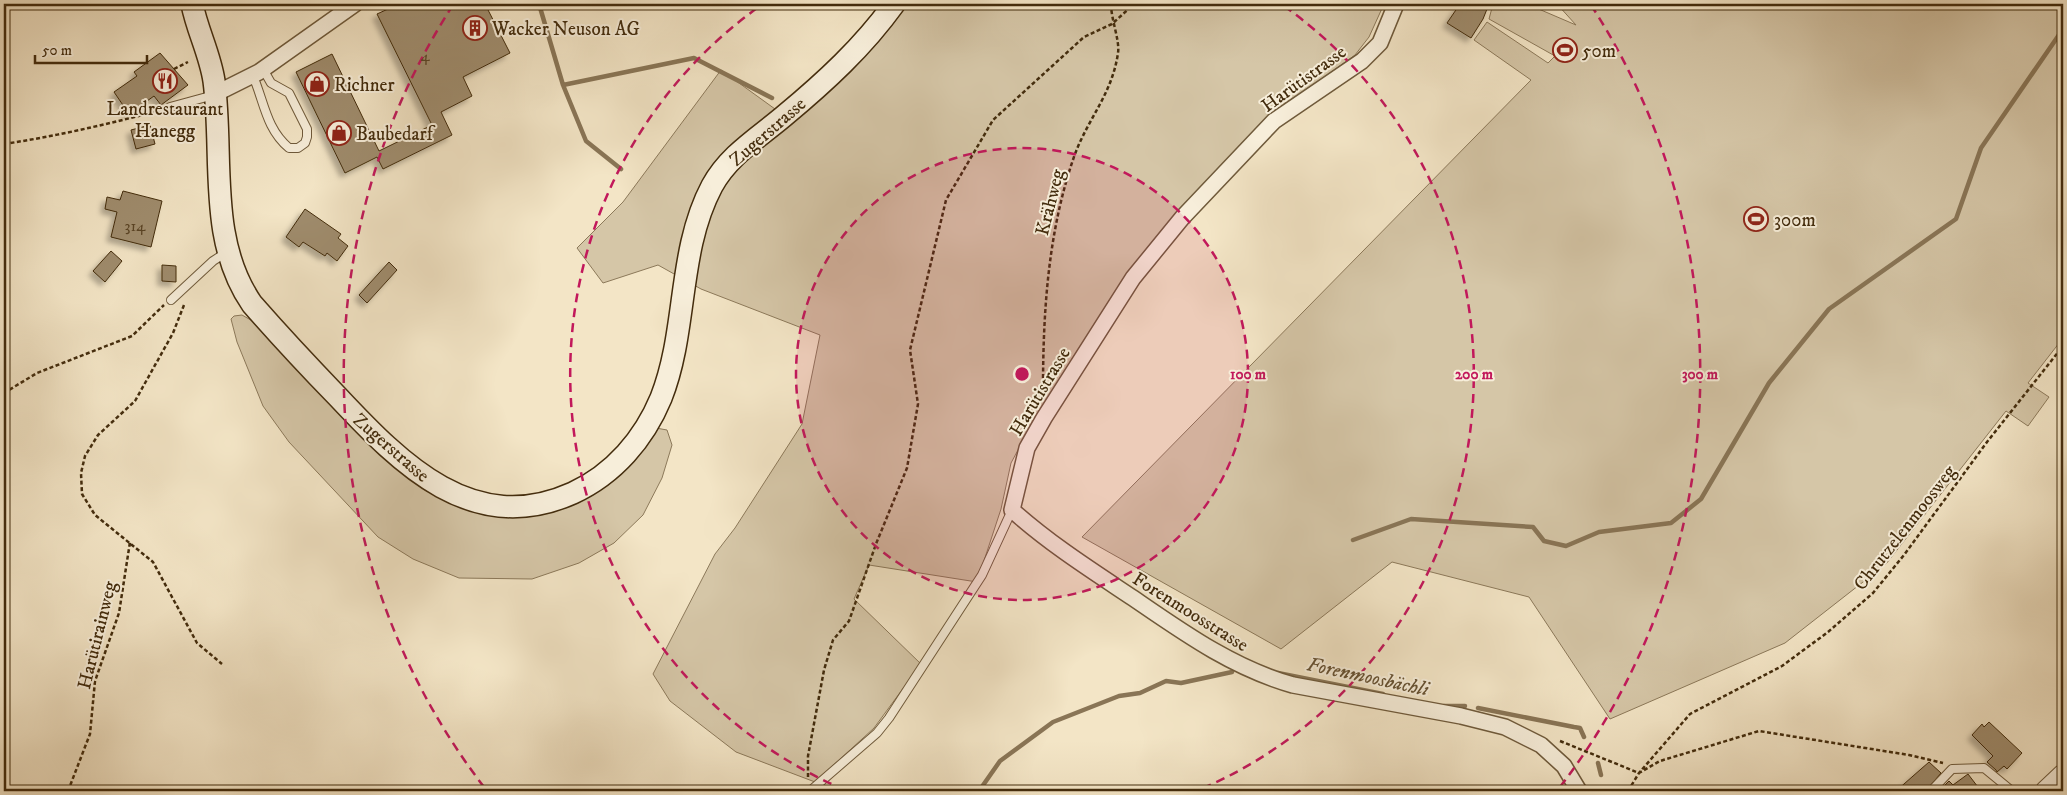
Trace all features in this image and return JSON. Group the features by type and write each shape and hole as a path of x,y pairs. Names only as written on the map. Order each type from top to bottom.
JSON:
{"main road":[{"name":"Zugerstrasse","path":"192,4 209,60 215,94 222,217 227,252 233,272 252,304 380,440 415,471 441,488 480,502 516,506 557,500 581,489 604,474 635,444 650,422 668,375 698,217 714,183 728,163 750,142 843,64 867,40 894,4"}],"street":[{"path":"215,94 258,72 355,4"},
{"name":"Harütistrasse","path":"1012,510 1027,448 1132,278 1182,218 1274,121 1362,61 1380,42 1396,4"},
{"name":"Forenmoosstrasse","path":"1012,510 1066,554 1203,646 1235,664 1268,678 1294,685 1461,716 1505,727 1541,744 1564,766 1579,791"},
{"path":"2045,791 2063,774"}],"lane":[{"path":"258,72 271,83 289,93 307,129 308,137 298,148 289,148 280,140 262,106 258,72"},
{"path":"170,107 215,94"},
{"path":"171,300 213,261 227,252"},
{"name":"Harütistrasse","path":"808,788 877,733 889,718 929,660 982,575 1012,510"},
{"path":"1931,791 1952,769 1984,768 2012,791"}],"path":[{"name":"Krähweg","path":"1044,418 1043,332 1053,234 1076,153 1111,85 1119,50 1112,24 1111,4"},
{"path":"808,788 808,756 824,670 833,640 849,621 876,544 907,468 918,404 910,350 946,200 993,120 1084,37 1112,24 1134,4"},
{"path":"174,68 188,62"},
{"path":"4,144 106,125 170,107"},
{"path":"184,289 186,298 168,341 135,401 98,435 85,456 81,473 82,494 95,515 153,562 197,643 222,664"},
{"path":"4,393 37,373 132,336 171,300"},
{"name":"Chrutzelenmoosweg","path":"1628,791 1639,773 1690,714 1782,666 1828,632 1873,594 1987,442 2063,346"},
{"name":"Harütirainweg","path":"68,791 90,734 95,681 119,613 130,542"},
{"path":"1554,740 1585,749 1639,773 1660,760 1759,731 1940,761 1952,769"}],"shaded area":[{"path":"902,4 1384,4 1369,37 1355,55 1270,116 1125,277 1037,415 1011,463 1001,509 977,582 869,565 854,599 921,664 874,728 815,782 736,752 670,701 653,674 715,554 735,528 802,424 820,335 701,289 658,265 603,283 577,248 623,202 721,70 793,122"},
{"path":"1493,4 1527,4 1576,25 1557,4 2063,4 2063,338 2028,383 2049,397 2028,426 2006,411 1886,564 1785,643 1610,719 1529,597 1392,562 1281,649 1082,537 1531,80 1474,40 1487,22 1548,63 1555,56 1489,19"},
{"path":"242,315 256,323 394,467 426,491 470,509 590,495 619,476 639,453 656,428 667,430 672,445 662,478 643,515 614,543 579,563 532,579 459,578 413,559 378,537 289,442 263,406 237,342 231,319 234,316"}],"building":[{"path":"399,4 485,4 510,53 463,77 472,96 441,112 452,135 383,169 377,157 345,173 296,72 332,54 379,151 432,125 377,14"},
{"path":"1460,4 1489,4 1483,19 1471,38 1447,23"},
{"path":"160,53 188,85 161,105 154,96 129,114 114,92 137,76 134,72"},
{"path":"150,125 155,144 136,149 131,130"},
{"path":"123,191 162,201 151,247 111,237 117,212 105,209 107,197 120,200"},
{"path":"305,209 341,234 338,238 348,246 337,261 327,253 325,256 303,242 299,247 286,237"},
{"path":"111,251 122,261 105,282 93,271"},
{"path":"389,262 397,270 367,303 359,295"},
{"path":"162,265 176,266 176,282 162,281"},
{"path":"1989,722 2022,753 2007,769 2004,766 1997,772 1987,762 1993,756 1972,735 1982,724 1984,727"},
{"path":"1929,762 1941,773 1926,791 1896,791"},
{"path":"1968,774 1981,791 1939,791 1949,781 1953,785"}],"waterway":[{"path":"539,4 563,85 586,141 621,169"},
{"path":"1353,540 1411,519 1533,527 1544,541 1566,546 1599,532 1671,523 1701,499 1769,383 1829,309 1956,219 1981,148 2063,29"},
{"path":"563,85 694,58 772,98"},
{"name":"Forenmoosbächli","path":"979,791 1000,761 1053,722 1119,696 1140,693 1166,681 1181,683 1232,672"},
{"name":"Forenmoosbächli","path":"1278,673 1383,694"},
{"name":"Forenmoosbächli","path":"1444,706 1465,706"},
{"name":"Forenmoosbächli","path":"1478,708 1580,728 1584,737"},
{"name":"Forenmoosbächli","path":"1598,763 1601,775"}],"place":[{"name":"Wacker Neuson AG","path":"475,28"},
{"name":"50m","path":"1565,50"},
{"name":"Landrestaurant Hanegg","path":"165,81"},
{"name":"Richner","path":"317,84"},
{"name":"Baubedarf","path":"339,133"},
{"name":"300m","path":"1756,219"}]}
